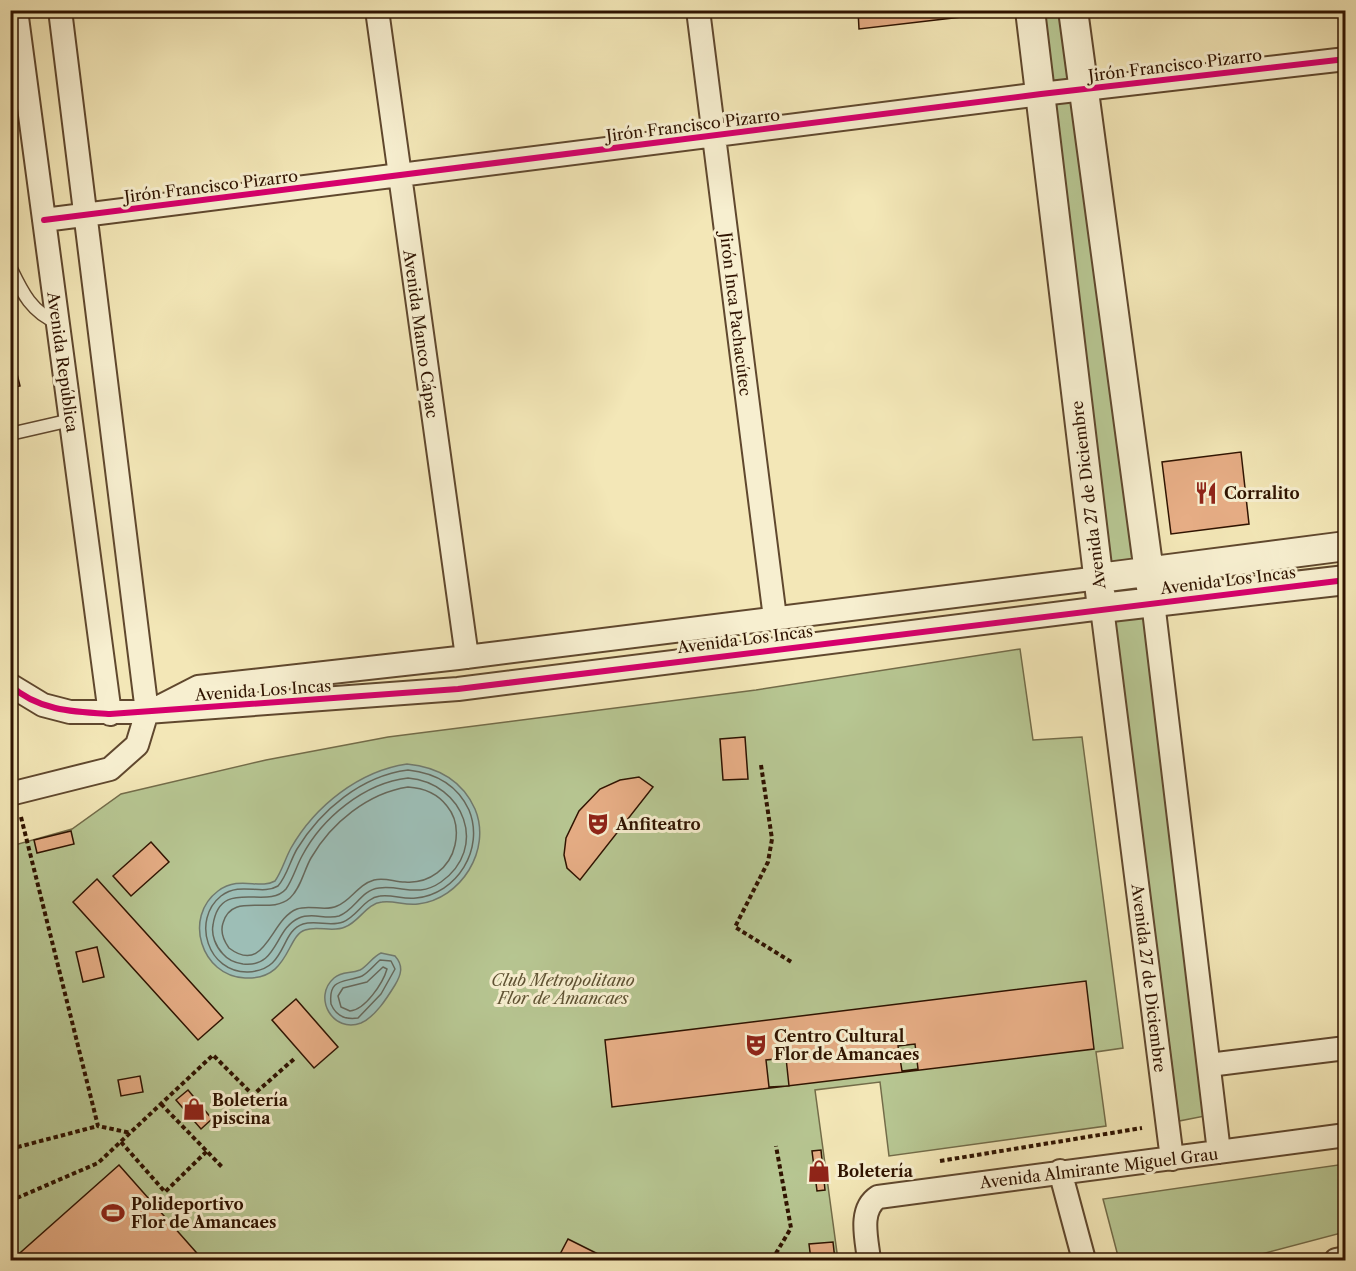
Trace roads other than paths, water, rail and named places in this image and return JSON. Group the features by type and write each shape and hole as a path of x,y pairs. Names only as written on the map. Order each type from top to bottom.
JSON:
{"street":[{"name":"Avenida República","path":"16,10 110,714"},
{"path":"13,793 110,769 137,745 147,712 60,10"},
{"name":"Avenida Manco Cápac","path":"377,10 467,657"},
{"name":"Jirón Inca Pachacútec","path":"698,10 775,618"},
{"name":"Avenida 27 de Diciembre","path":"1030,10 1102,608 1172,1159"},
{"path":"1073,10 1150,571 1219,1152"},
{"name":"Jirón Francisco Pizarro","path":"44,220 1041,94 1346,59"},
{"name":"Avenida Los Incas","path":"147,712 198,687 467,657 1346,546"},
{"name":"Avenida Los Incas","path":"147,712 458,689 1102,608 1346,580"},
{"path":"10,685 43,705 70,712 110,714 147,712"},
{"path":"1209,1065 1346,1048"},
{"name":"Avenida Almirante Miguel Grau","path":"869,1260 865,1218 869,1205 879,1197 1346,1135"},
{"path":"1060,1172 1084,1260"},
{"path":"1336,1260 1346,1258"}],"lane":[{"path":"10,267 28,303 42,316 58,323"},
{"path":"10,434 71,420"}],"water":[{"path":"407,764 429,768 448,777 463,790 475,809 479,825 476,856 459,883 447,893 418,904 377,903 350,925 340,929 305,930 294,940 279,965 260,977 245,978 230,975 217,967 202,944 201,915 207,902 226,886 275,881 301,833 326,805 340,793 372,774"},
{"path":"381,953 395,956 401,967 397,981 384,1001 376,1012 361,1023 351,1025 334,1019 325,1003 328,986 337,976 360,970"}],"place":[{"name":"Corralito","path":"1206,493"},
{"name":"Anfiteatro","path":"598,824"},
{"name":"Centro Cultural Flor de Amancaes","path":"756,1045"},
{"name":"Boletería piscina","path":"194,1109"},
{"name":"Boletería","path":"819,1171"},
{"name":"Polideportivo Flor de Amancaes","path":"113,1213"}],"park label":[{"name":"Club Metropolitano Flor de Amancaes","path":"563,989"}]}
